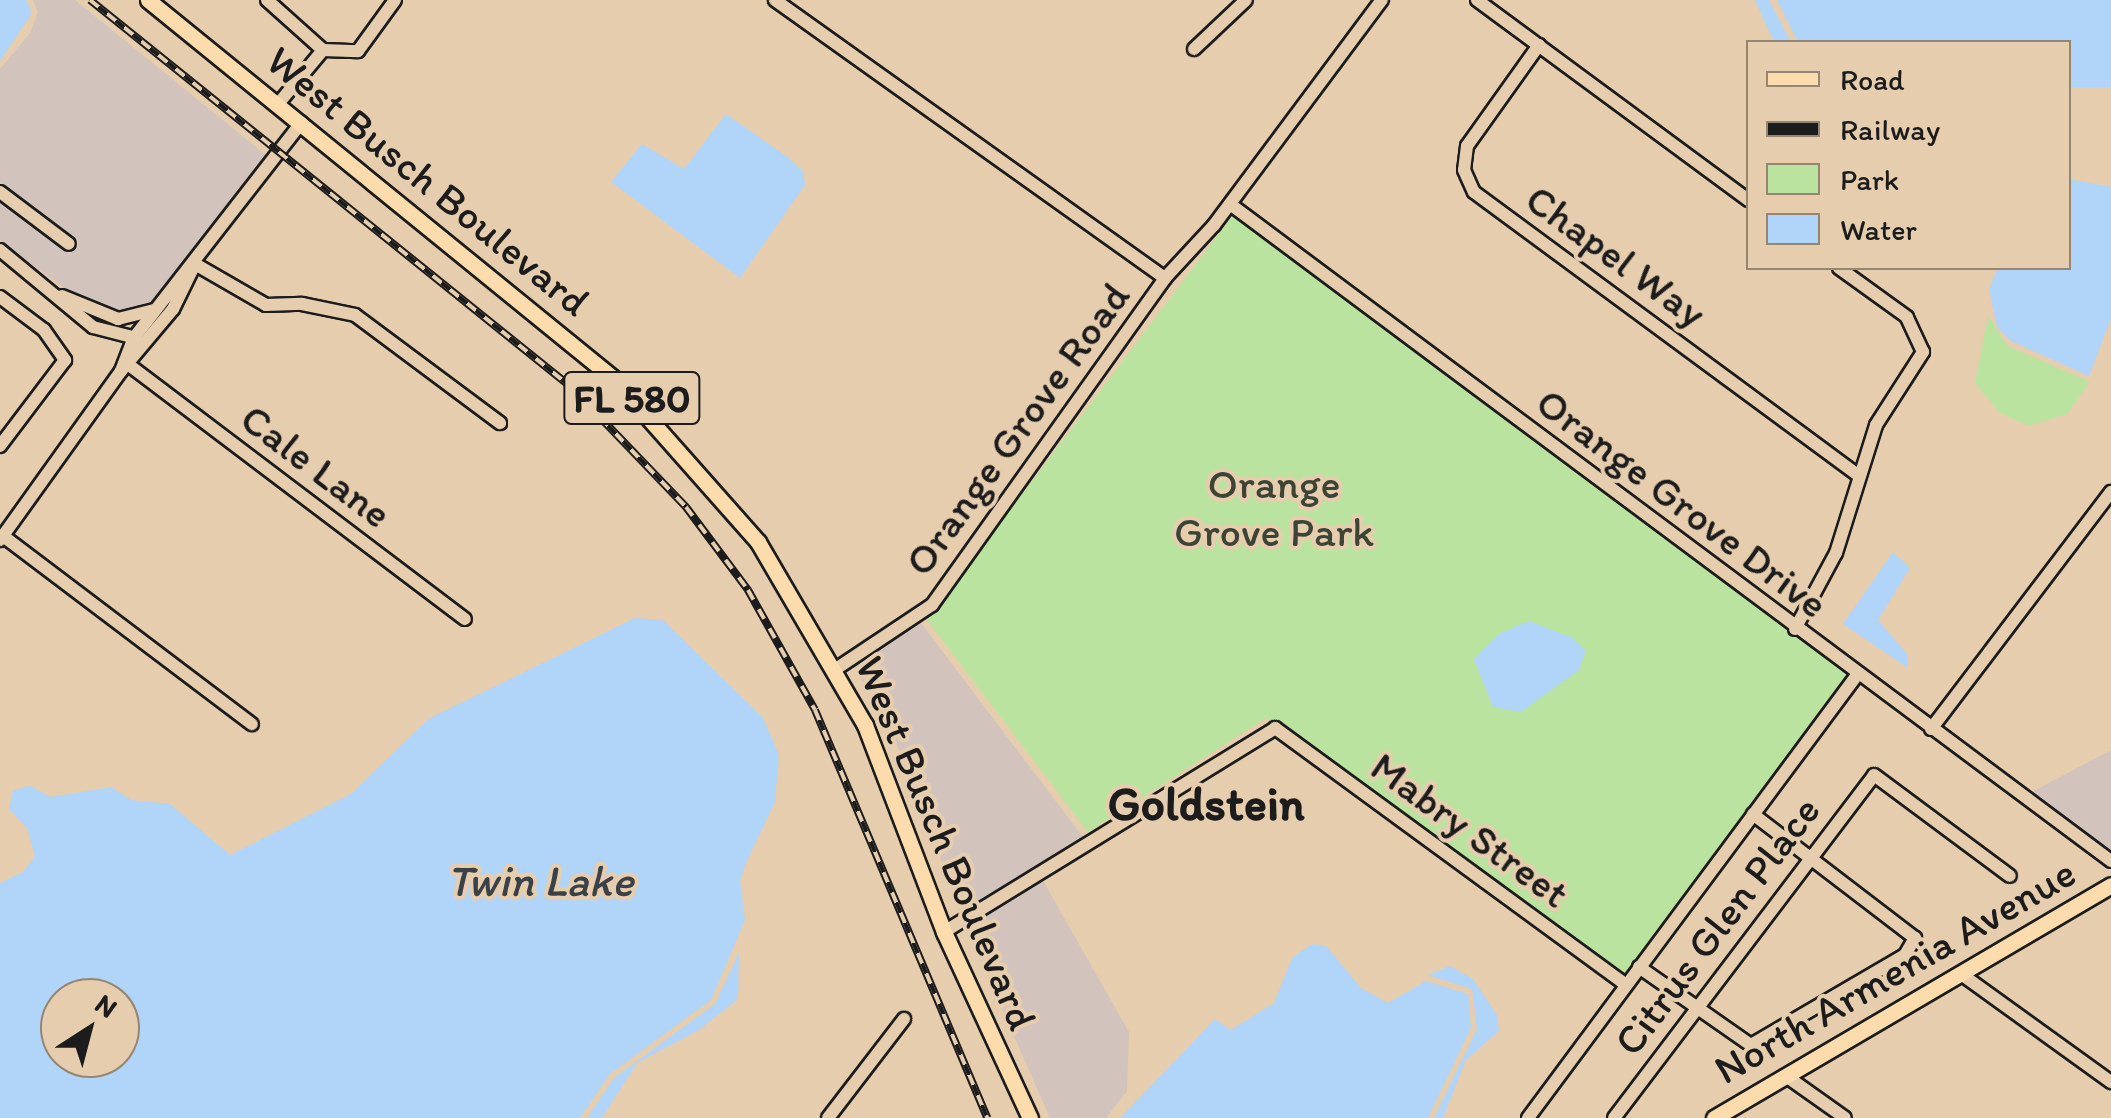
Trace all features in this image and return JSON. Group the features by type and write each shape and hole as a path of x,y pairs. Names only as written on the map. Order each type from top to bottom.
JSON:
{"main road":[{"name":"West Busch Boulevard","path":"148,0 612,378 758,542 836,668 895,795 944,932 1025,1114"},
{"name":"North Armenia Avenue","path":"1714,1118 2111,884"}],"street":[{"path":"268,0 323,50 358,51 395,0"},
{"path":"775,0 1164,278"},
{"path":"1194,49 1246,0"},
{"path":"1230,204 1382,0"},
{"path":"1477,0 1746,199"},
{"name":"Chapel Way","path":"1539,46 1467,146 1464,170 1474,192 1857,474"},
{"path":"278,104 323,50"},
{"path":"125,368 133,339 154,309 195,264 301,123"},
{"path":"0,192 69,244"},
{"name":"Orange Grove Road","path":"836,668 932,605 1164,278 1230,204"},
{"name":"Orange Grove Drive","path":"1230,204 2111,861"},
{"path":"0,250 62,296 93,326 133,339 154,334"},
{"path":"195,264 266,305 302,304 355,316 500,423"},
{"path":"195,264 184,293 2,538 252,724"},
{"path":"1795,629 1836,553 1857,474 1876,425 1922,352 1907,318 1842,270"},
{"path":"62,296 118,319 154,309"},
{"path":"0,297 44,330 65,360 0,446"},
{"name":"Cale Lane","path":"125,368 465,619"},
{"path":"1931,729 2111,492"},
{"path":"1528,1118 1857,674"},
{"name":"Mabry Street","path":"944,932 1276,728 1626,985"},
{"name":"Citrus Glen Place","path":"1614,1118 1808,854 1874,776 2010,876"},
{"path":"1640,967 1751,1046 1905,955 1914,938 1754,814"},
{"path":"1961,974 2111,1082"},
{"path":"828,1118 904,1019"},
{"path":"1786,1076 1845,1118"}],"shaded area":[{"path":"33,0 75,0 267,156 193,255 150,303 136,311 112,311 67,290 0,241 0,202 70,254 79,242 0,183 0,69 30,33 38,12"},
{"path":"921,623 1083,837 961,914 903,757 854,666"},
{"path":"2111,750 2111,852 2030,793"},
{"path":"1042,879 1129,1032 1127,1091 1106,1118 1050,1118 966,927"}],"green space":[{"name":"Orange Grove Park","path":"1233,215 1847,675 1623,976 1266,718 1088,832 927,620"},
{"path":"1988,316 2008,346 2090,382 2067,414 2029,426 2000,413 1975,383"}],"water":[{"path":"0,0 26,0 32,13 0,61"},
{"path":"1755,0 1769,0 1790,40 1773,40"},
{"path":"1777,0 2111,0 2111,87 2071,87 2071,40 1797,40"},
{"path":"726,114 789,158 803,171 805,185 740,278 611,182 642,144 684,169"},
{"path":"2071,179 2111,187 2111,319 2089,376 2011,341 1997,327 1989,289 1997,270 2071,270"},
{"path":"1893,552 1910,568 1878,620 1908,655 1908,668 1843,624"},
{"name":"Twin Lake","path":"635,618 663,620 763,718 779,755 775,802 740,881 745,920 711,1000 610,1074 580,1118 0,1118 0,883 23,872 35,856 27,828 9,809 13,790 31,786 50,797 112,787 131,800 170,804 230,855 351,794 428,719"},
{"path":"1529,621 1573,638 1586,651 1579,670 1521,712 1493,707 1474,659 1499,634"},
{"path":"1312,944 1326,946 1361,988 1388,1003 1426,981 1468,994 1471,1028 1428,1118 1120,1118 1215,1019 1231,1030 1274,1003 1292,958"},
{"path":"739,953 738,999 699,1030 637,1063 602,1118 587,1118 614,1078 715,1004"},
{"path":"1450,966 1473,979 1497,1015 1499,1031 1466,1060 1443,1118 1434,1118 1477,1029 1472,989 1428,975"}],"railway":[{"path":"90,0 570,386 686,507 748,590 815,710 987,1118"}],"district":[{"name":"Goldstein","path":"1206,804"}]}
